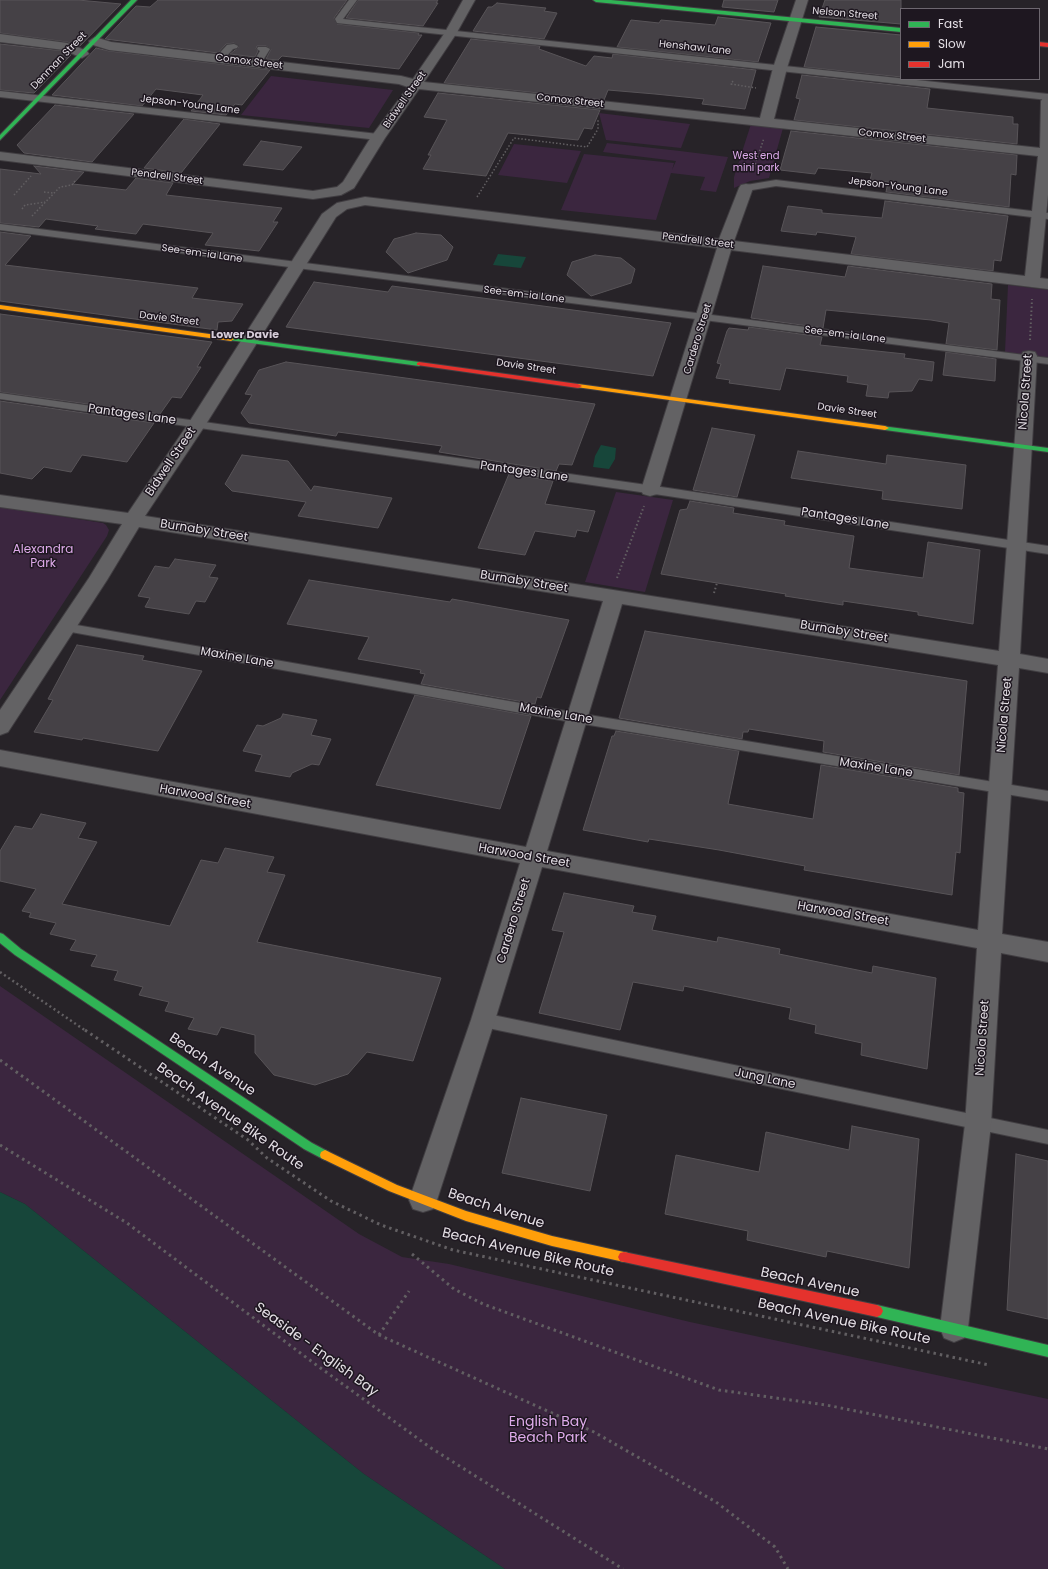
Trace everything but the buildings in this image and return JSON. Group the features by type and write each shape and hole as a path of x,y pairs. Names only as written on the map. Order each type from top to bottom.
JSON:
{"main road":[{"name":"Denman Street","path":"0,138 133,0"},
{"name":"Nelson Street","path":"596,0 900,30"},
{"name":"Davie Street","path":"0,307 1048,450"},
{"name":"Beach Avenue","path":"0,937 18,952 308,1146 393,1188 423,1200 466,1216 552,1241 954,1328 1048,1351"}],"street":[{"name":"Bidwell Street","path":"335,192 349,185 378,137 450,34 469,0"},
{"path":"766,128 780,68 802,0"},
{"path":"0,38 42,42 50,45 67,47 82,54"},
{"name":"Comox Street","path":"95,41 109,46 401,80 416,84 766,128 1047,153"},
{"path":"1032,282 1043,215 1047,153 1048,101"},
{"name":"Pendrell Street","path":"0,156 313,195 335,192"},
{"name":"Cardero Street","path":"648,496 705,318 726,245 749,183"},
{"name":"Pendrell Street","path":"348,204 371,202 468,213 1048,284"},
{"name":"Bidwell Street","path":"0,727 133,520 197,424 330,214 337,208 348,204"},
{"name":"Nicola Street","path":"954,1328 978,1124 998,787 1009,660 1022,446 1035,359"},
{"name":"Burnaby Street","path":"0,501 616,588 1048,666"},
{"name":"Cardero Street","path":"423,1200 483,1020 616,588"},
{"name":"Harwood Street","path":"0,758 533,858 1048,952"}],"lane":[{"name":"Henshaw Lane","path":"353,0 339,19 340,21 450,34 1048,96"},
{"path":"219,59 230,47 234,46"},
{"path":"257,63 265,46"},
{"name":"Jepson-Young Lane","path":"0,94 378,137"},
{"name":"Jepson-Young Lane","path":"749,183 776,183 1043,215"},
{"name":"See-em-ia Lane","path":"0,227 296,266 1035,359"},
{"name":"Pantages Lane","path":"0,396 197,424 648,496 1048,550"},
{"name":"Maxine Lane","path":"65,627 577,718 1048,796"},
{"name":"Jung Lane","path":"483,1020 978,1124 1048,1137"}],"path":[{"path":"733,81 732,84 756,88"},
{"path":"468,213 514,138 586,147 598,129 598,117"},
{"path":"749,183 766,128"},
{"path":"14,195 33,175"},
{"path":"34,214 60,187 72,185 76,182"},
{"path":"44,192 53,193"},
{"path":"22,209 25,205 46,202"},
{"name":"Nicola Street","path":"1032,282 1035,359"},
{"path":"616,588 648,496"},
{"path":"713,596 717,583"},
{"name":"Beach Avenue Bike Route","path":"0,972 241,1136 267,1158 331,1201 381,1225 454,1250 994,1366"},
{"path":"0,1060 379,1335 594,1432 716,1502 775,1547 788,1569"},
{"name":"Seaside - English Bay","path":"0,1145 127,1223 315,1364 431,1448 623,1569"},
{"path":"412,1254 454,1289 483,1304 719,1390 826,1405 1048,1449"},
{"path":"379,1335 409,1291"}],"green space":[{"path":"271,76 393,90 369,128 241,115"},
{"path":"599,113 690,124 681,148 606,140"},
{"name":"West end mini park","path":"751,124 783,128 769,178 750,181 734,188 734,177"},
{"path":"607,143 728,157 716,192 700,190 705,177 671,173 656,220 561,210 584,154 674,163 672,170 676,161 603,152"},
{"path":"514,144 581,151 567,183 498,175"},
{"path":"1008,285 1048,290 1048,358 1005,352"},
{"path":"616,492 673,500 645,592 585,582"},
{"name":"Alexandra Park","path":"0,507 103,523 109,530 107,536 0,700"},
{"name":"English Bay Beach Park","path":"0,986 359,1234 402,1257 449,1264 690,1322 1048,1399 1048,1569 505,1569 364,1474 25,1204 0,1192"}],"shaded area":[{"path":"498,254 526,257 521,268 493,265"},
{"path":"601,445 616,448 615,459 609,469 593,467 595,456"},
{"path":"0,1192 25,1204 364,1474 505,1569 0,1569"}],"traffic: fast":[{"path":"0,138 134,0"},
{"path":"596,0 900,30"},
{"path":"231,339 419,364"},
{"path":"885,428 1048,450"},
{"path":"0,937 18,952 308,1146 325,1155"},
{"path":"877,1311 1048,1351"}],"traffic: slow":[{"path":"0,307 231,339"},
{"path":"578,386 885,428"},
{"path":"325,1155 393,1188 466,1216 552,1241 624,1257"}],"traffic: jam":[{"path":"1040,44 1048,45"},
{"path":"419,364 578,386"},
{"path":"624,1257 877,1311"}],"district":[{"name":"Lower Davie","path":"245,335"}]}
